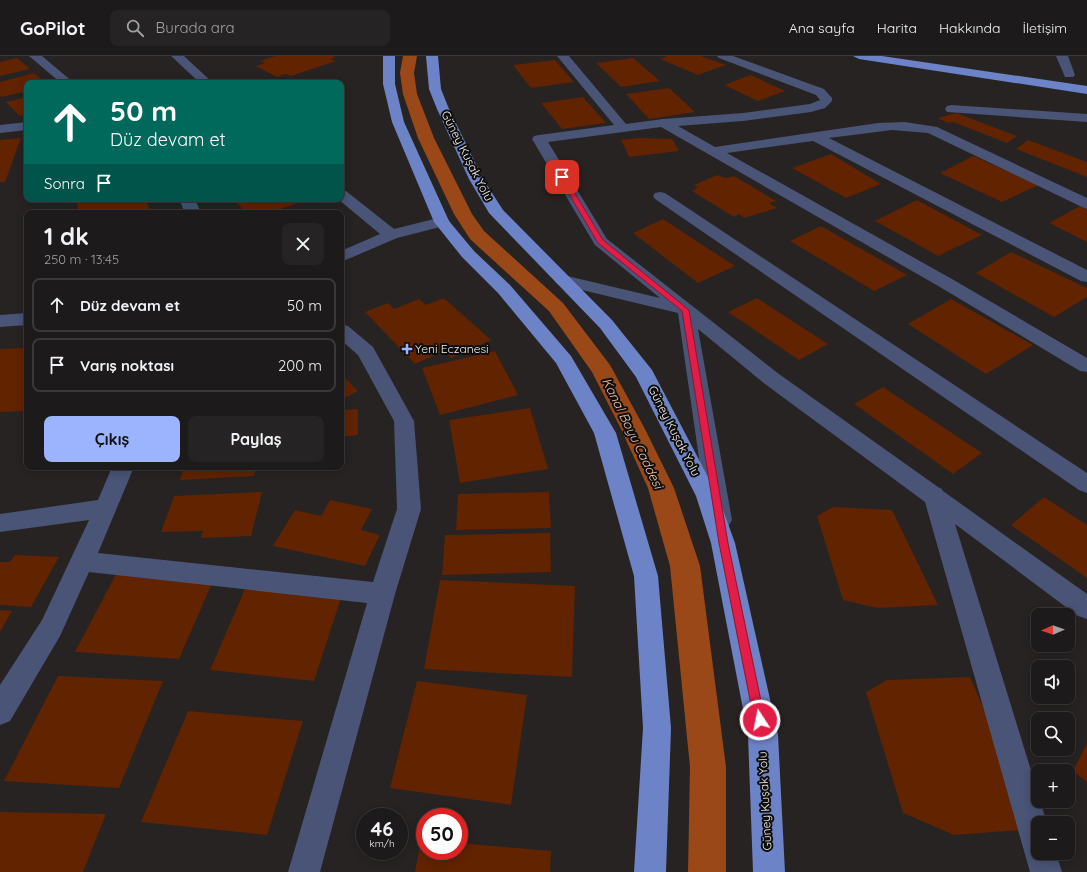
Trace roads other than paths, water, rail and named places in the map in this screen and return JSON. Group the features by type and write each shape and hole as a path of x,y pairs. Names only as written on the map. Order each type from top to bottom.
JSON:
{"main road":[{"path":"389,56 389,84 398,122 442,222 468,254 504,289 564,360 605,433 646,576 657,728 650,872"},
{"name":"Güney Kuşak Yolu","path":"432,56 435,89 443,109 476,179 497,213 606,324 646,375 707,496 724,543 763,735 769,872"},
{"path":"859,56 1087,90"},
{"path":"925,56 1040,72"},
{"path":"1055,73 1081,77"}],"street":[{"path":"35,56 64,80"},
{"path":"177,56 204,80"},
{"path":"563,56 623,128"},
{"path":"723,56 820,92 826,98 826,101 822,105 811,108 743,117 663,123 539,139 601,242 772,379 934,495 1087,608"},
{"path":"1062,56 1069,75"},
{"path":"951,110 1087,118"},
{"path":"663,123 946,283 1087,366"},
{"path":"713,151 814,136 894,126 915,125 932,130 1087,204"},
{"path":"0,129 24,126"},
{"path":"814,136 1087,278"},
{"path":"344,196 391,235"},
{"path":"660,196 1087,484"},
{"path":"344,257 391,235 442,222"},
{"path":"563,280 686,310"},
{"path":"686,310 724,543"},
{"path":"0,321 24,319"},
{"path":"304,872 382,594 409,509 404,421 366,351 344,333"},
{"path":"0,711 51,628 123,470"},
{"path":"934,495 1031,821"},
{"path":"0,522 106,508"},
{"path":"82,561 382,594"},
{"path":"1042,860 1046,872"}],"waterway":[{"name":"Kanal Boyu Caddesi","path":"410,56 407,73 410,94 426,138 463,214 477,235 556,307 602,370 633,429 661,488 685,566 708,767 707,872"}],"place":[{"name":"Yeni Eczanesi","path":"407,349"}]}
